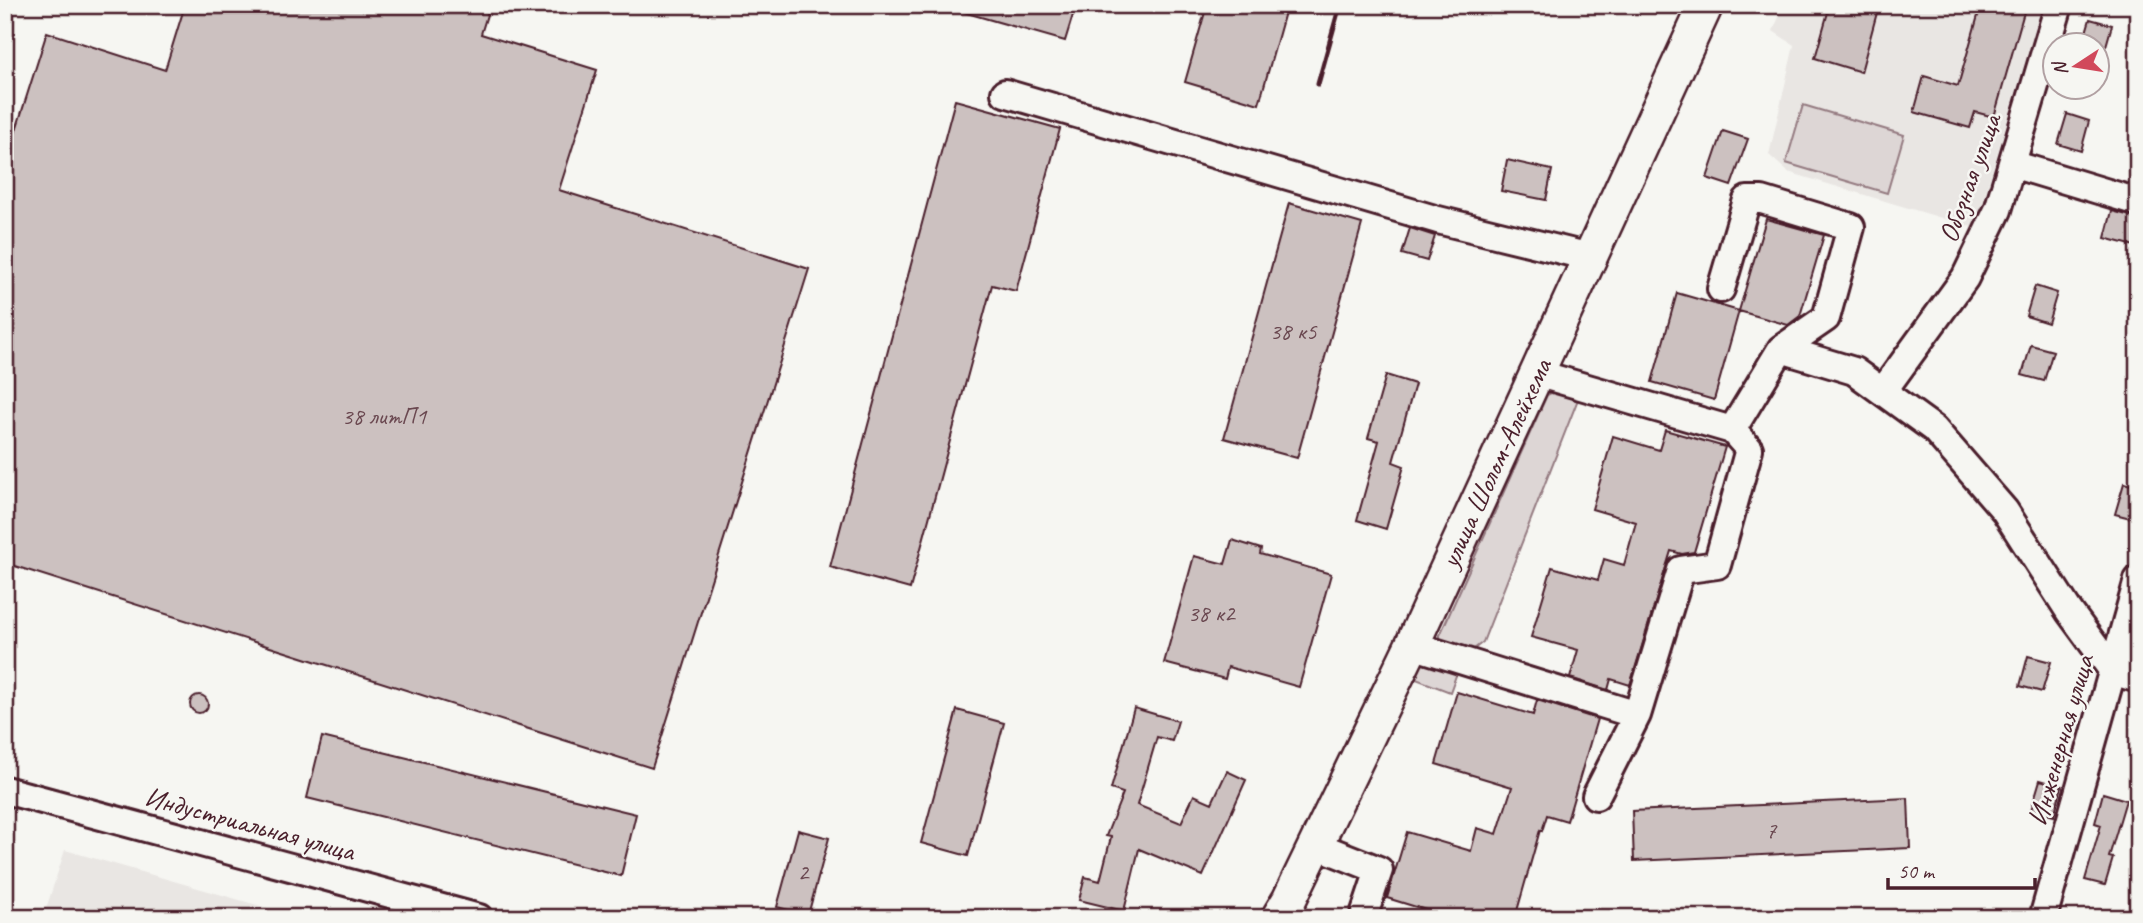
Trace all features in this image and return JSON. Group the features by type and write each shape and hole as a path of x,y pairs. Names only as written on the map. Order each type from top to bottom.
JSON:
{"main road":[{"name":"улица Шолом-Алейхема","path":"1278,918 1412,645 1706,5"}],"street":[{"name":"Обозная улица","path":"1883,391 1965,278 1997,210 2059,5"},
{"path":"1005,93 1438,220 1590,257"},
{"path":"2012,164 2138,202"},
{"path":"1721,289 1747,200 1762,200 1852,227 1826,318 1781,349 1732,430"},
{"path":"1781,349 1854,371 1934,429 2005,511 2069,611 2113,671 2138,679"},
{"path":"1536,373 1732,430 1749,449 1717,565 1681,570 1637,715 1596,796"},
{"name":"Инженерная улица","path":"2043,918 2138,580"},
{"path":"1412,645 1637,715"},
{"name":"Индустриальная улица","path":"5,790 478,918"},
{"path":"1316,845 1379,870 1363,918"}],"shaded area":[{"path":"1784,5 2042,5 1975,228 1788,172 1769,155 1794,45 1773,31"},
{"path":"1803,105 1904,135 1887,193 1786,163"},
{"path":"1559,389 1580,394 1483,642 1465,656 1440,644 1440,635 1547,395"},
{"path":"1423,661 1458,670 1450,692 1416,679"},
{"path":"65,850 191,886 302,918 43,918"}],"building":[{"path":"185,5 490,5 481,34 597,70 559,190 809,269 652,768 5,563 5,165 47,32 165,70"},
{"path":"956,5 1076,5 1065,41 956,10"},
{"path":"1207,5 1287,5 1259,104 1185,82"},
{"path":"1830,5 1879,5 1861,72 1815,58"},
{"path":"1981,5 2026,5 1994,117 1975,112 1970,128 1914,112 1924,76 1958,86"},
{"path":"2090,19 2112,25 2110,32 2086,32"},
{"path":"955,100 1060,129 1016,291 992,285 910,589 830,567"},
{"path":"2067,114 2089,121 2081,151 2058,144"},
{"path":"1723,131 1748,139 1731,186 1707,178"},
{"path":"1507,160 1552,170 1546,200 1501,191"},
{"path":"1289,203 1362,224 1297,458 1224,438"},
{"path":"2112,211 2138,218 2138,247 2105,238"},
{"path":"1766,219 1824,235 1800,316 1788,325 1739,311"},
{"path":"1410,228 1435,236 1427,261 1402,254"},
{"path":"2035,286 2057,293 2048,323 2026,316"},
{"path":"1677,293 1739,311 1714,400 1652,382"},
{"path":"2031,345 2053,351 2044,381 2022,375"},
{"path":"1386,375 1415,384 1393,462 1404,466 1386,529 1357,520 1379,441 1368,438"},
{"path":"1665,430 1725,447 1694,552 1682,554 1671,551 1630,685 1611,679 1608,690 1570,678 1578,650 1531,637 1552,567 1598,580 1604,559 1624,565 1636,522 1592,509 1613,436 1659,450"},
{"path":"2124,483 2138,487 2138,520 2115,514"},
{"path":"1232,540 1261,549 1260,554 1331,574 1299,687 1228,667 1225,679 1164,663 1194,556 1225,564"},
{"path":"2028,656 2051,662 2042,692 2020,686"},
{"path":"1457,692 1533,715 1537,700 1597,719 1567,821 1547,815 1542,831 1540,830 1515,918 1452,918 1387,898 1407,832 1471,851 1477,828 1497,834 1512,787 1436,764"},
{"path":"199,695 205,698 208,704 205,710 199,713 193,710 190,704 193,698"},
{"path":"1134,708 1178,721 1172,741 1157,737 1137,805 1181,823 1194,795 1212,803 1227,771 1246,780 1203,876 1139,849 1124,911 1079,900 1085,877 1100,881 1111,837 1106,836 1123,793 1111,789"},
{"path":"957,710 1004,723 968,856 921,843"},
{"path":"322,737 636,814 621,876 307,798"},
{"path":"2040,780 2062,786 2054,816 2031,810"},
{"path":"2103,793 2126,800 2109,857 2113,858 2105,885 2085,880 2101,825 2095,823"},
{"path":"1908,798 1910,848 1634,861 1632,811"},
{"path":"798,830 829,838 808,915 777,907"}],"railway":[{"path":"1318,84 1340,5"}]}
